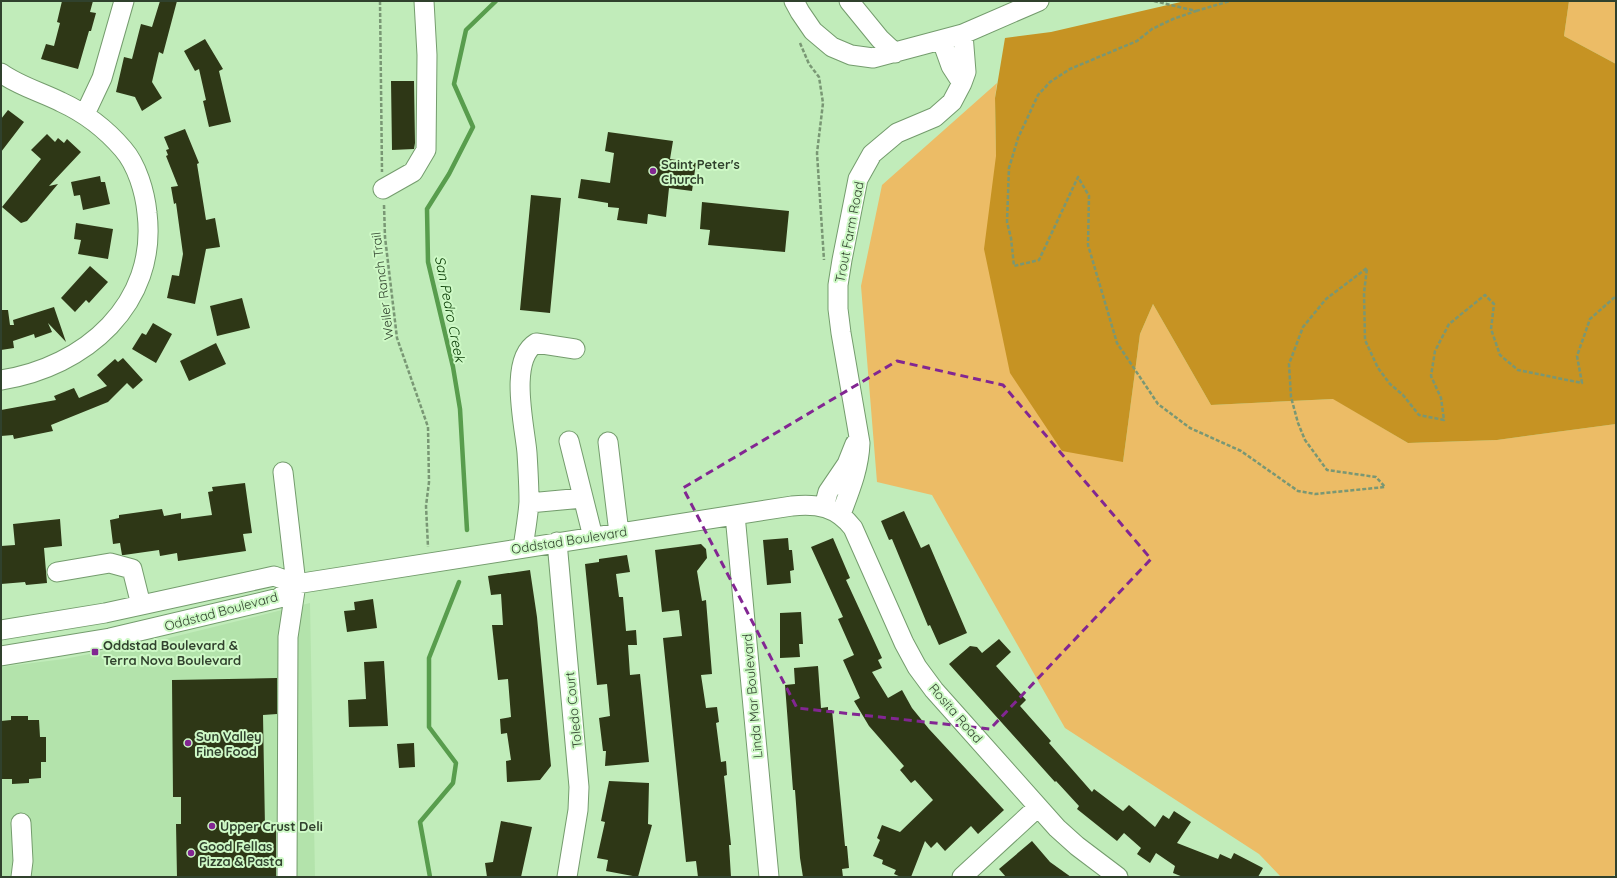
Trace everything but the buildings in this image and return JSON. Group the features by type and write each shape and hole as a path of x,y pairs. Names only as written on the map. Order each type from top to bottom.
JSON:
{"street":[{"path":"85,114 102,78 124,1"},
{"path":"383,189 413,172 426,150 427,55 424,1"},
{"path":"794,1 813,31 832,47 852,55 873,58 942,41 963,34 1020,5 1039,1"},
{"path":"849,1 880,39 895,53"},
{"name":"Trout Farm Road","path":"832,510 857,470 860,443 856,429 841,333 838,285 858,179 872,154 897,134 935,117 952,102 966,72 963,34"},
{"path":"942,41 951,66 962,83"},
{"path":"1,73 28,88 85,114 107,131 124,150 138,175 146,203 149,228 148,253 142,275 132,298 117,318 99,336 79,351 58,363 36,372 1,380"},
{"path":"523,548 529,503 527,452 521,414 520,392 526,354 531,346 536,343 575,350"},
{"path":"569,441 593,537"},
{"path":"608,442 619,532"},
{"path":"283,472 296,584 288,638 288,877"},
{"path":"529,503 583,498"},
{"name":"Oddstad Boulevard","path":"1,630 56,622 150,604 274,576 296,584 803,504 832,510"},
{"name":"Rosita Road","path":"832,510 847,521 857,537 904,643 917,667 934,690 1038,807 1077,846 1118,877"},
{"name":"Linda Mar Boulevard","path":"735,514 768,877"},
{"name":"Toledo Court","path":"557,542 579,787 578,810 567,877"},
{"path":"57,572 110,563 132,569 150,604 159,627"},
{"name":"Oddstad Boulevard","path":"1,656 69,646 159,627 279,598 296,584"},
{"path":"962,877 1038,807"},
{"path":"21,823 23,861 21,877"}],"path":[{"name":"Weiler Ranch Trail","path":"380,1 380,139 385,237 397,338 428,427 429,482 426,506 429,564"},
{"path":"1154,1 1196,11"},
{"path":"1230,1 1173,19 1152,29 1137,41 1070,69 1046,87 1038,95 1018,138 1009,168 1006,222 1011,238 1014,266 1039,260 1078,177 1089,196 1088,245 1117,343 1158,404 1190,428 1241,451 1298,490 1314,494 1384,487 1376,477 1327,470 1305,440 1298,423 1292,397 1289,364 1303,327 1326,299 1367,268 1364,293 1365,340 1378,368 1390,384 1403,395 1419,415 1444,420 1441,398 1432,376 1435,351 1449,324 1485,295 1494,304 1491,329 1500,355 1518,370 1582,383 1577,356 1590,319 1616,296"},
{"path":"798,38 809,64 819,77 823,103 817,153 825,265"}],"highlighted area":[{"path":"897,361 1003,385 1151,559 990,729 797,708 683,488"}],"shaded area":[{"path":"1185,1 1569,1 1564,36 1616,64 1616,424 1497,440 1408,443 1333,399 1211,405 1153,304 1140,334 1123,462 1062,451 1010,373 984,249 996,156 995,98 1005,38 1051,32"},
{"path":"1569,1 1616,1 1616,64 1564,36"},
{"path":"997,83 995,98 996,156 1123,462 1140,334 1153,304 1211,405 1334,399 1408,443 1497,440 1616,424 1616,874 1612,877 1281,877 1259,854 1065,728 932,495 877,482 861,286 882,185"},
{"path":"310,603 315,877 1,877 1,667 64,659 161,640"}],"waterway":[{"name":"San Pedro Creek","path":"467,530 460,409 453,367 428,262 427,209 449,174 473,127 454,84 466,30 496,1"},
{"name":"San Pedro Creek","path":"430,877 420,822 453,783 456,763 429,727 429,658 459,582"}],"place":[{"name":"Saint Peter's Church","path":"653,171"},
{"name":"Oddstad Boulevard & Terra Nova Boulevard","path":"95,652"},
{"name":"Sun Valley Fine Food","path":"188,743"},
{"name":"Upper Crust Deli","path":"212,826"},
{"name":"Good Fellas Pizza & Pasta","path":"191,853"}]}
